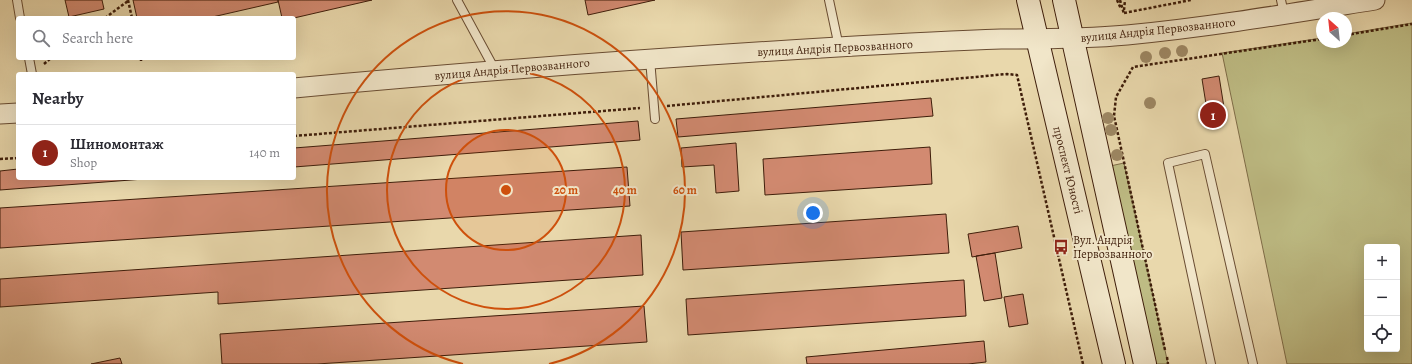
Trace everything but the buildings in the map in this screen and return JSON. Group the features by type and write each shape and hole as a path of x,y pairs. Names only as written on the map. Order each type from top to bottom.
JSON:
{"main road":[{"name":"проспект Юності","path":"1028,0 1114,364"},
{"path":"1064,0 1145,364"}],"street":[{"name":"вулиця Андрія Первозванного","path":"296,88 495,70 839,47 1002,39 1073,39 1128,35 1282,8 1375,0"},
{"path":"0,114 16,113"}],"lane":[{"path":"17,0 20,16"},
{"path":"457,0 495,70"},
{"path":"829,0 839,47"},
{"path":"650,59 655,119"},
{"path":"29,60 32,72"},
{"path":"1211,364 1168,163 1205,154 1253,364"}],"path":[{"path":"108,16 128,0 132,16"},
{"path":"1117,0 1124,13"},
{"path":"1120,0 1124,13"},
{"path":"1124,13 1125,0"},
{"path":"1124,13 1191,0"},
{"path":"1352,34 1412,24"},
{"path":"1168,364 1114,116 1116,97 1133,67 1316,40"},
{"path":"1007,74 1017,75 1083,364"},
{"path":"0,159 16,158"}],"shaded area":[{"path":"1412,23 1412,364 1287,364 1222,53 1316,39 1316,48 1352,48 1352,33"},
{"path":"1124,163 1168,364 1145,364 1101,168"}],"place":[{"name":"Шиномонтаж","path":"1213,115"},
{"name":"Вул. Андрія Первозванного","path":"1061,247"}]}
